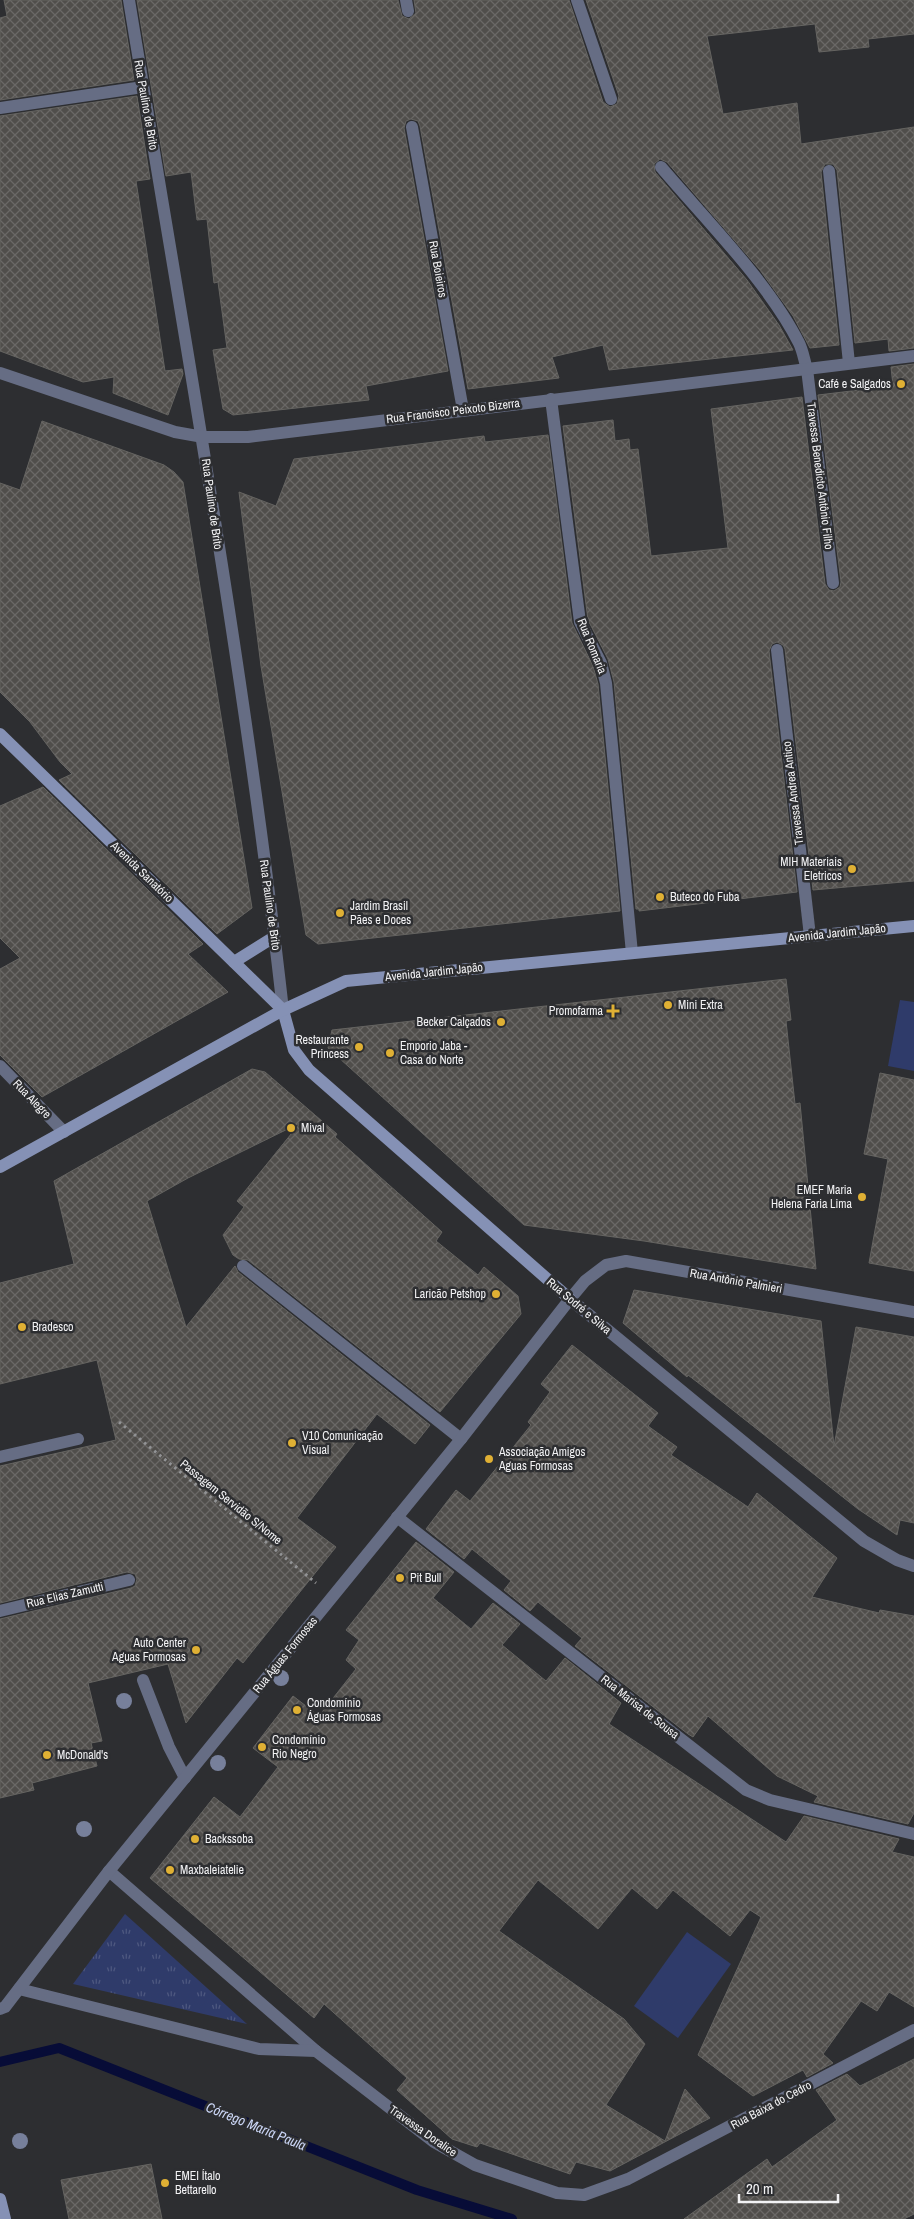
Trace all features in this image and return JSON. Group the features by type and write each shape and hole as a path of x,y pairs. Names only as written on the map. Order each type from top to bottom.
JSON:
{"main road":[{"name":"Avenida Sanatório","path":"0,734 282,1010"},
{"name":"Avenida Jardim Japão","path":"0,1167 282,1010 346,981 914,926"},
{"path":"234,962 274,937"},
{"name":"Rua Sodré e Silva","path":"282,1010 294,1050 309,1070 570,1299"},
{"path":"0,2199 4,2219"}],"street":[{"name":"Rua Paulino de Brito","path":"129,0 203,438 274,937 282,1010"},
{"path":"577,0 611,99"},
{"path":"0,108 143,87"},
{"name":"Rua Boieiros","path":"412,127 463,410"},
{"name":"Travessa Benedicto Antônio Filho","path":"661,167 751,272 786,319 800,345 806,369 833,583"},
{"path":"829,172 849,363"},
{"name":"Rua Francisco Peixoto Bizerra","path":"0,374 175,432 203,438 248,437 914,356"},
{"name":"Rua Romaria","path":"550,399 580,622 601,663 606,683 632,953"},
{"name":"Travessa Andrea Antico","path":"777,650 810,936"},
{"name":"Rua Alegre","path":"0,1066 64,1132"},
{"name":"Rua Antônio Palmieri","path":"570,1299 585,1281 606,1265 626,1261 914,1312"},
{"path":"243,1266 461,1439"},
{"name":"Rua Águas Formosas","path":"0,2009 5,2008 109,1871 461,1439 570,1299"},
{"name":"Rua Sodré e Silva","path":"570,1299 864,1542 897,1560 914,1566"},
{"path":"0,1457 78,1439"},
{"name":"Rua Marisa de Sousa","path":"397,1517 746,1790 770,1800 914,1834"},
{"name":"Rua Elias Zamutti","path":"0,1611 130,1580"},
{"path":"143,1680 169,1748 185,1778"},
{"name":"Travessa Doralice","path":"109,1871 316,2051 434,2142 475,2165 557,2193 584,2195 628,2179"},
{"path":"18,1989 259,2049 316,2051"},
{"name":"Rua Baixa do Cedro","path":"628,2179 914,2030"}],"path":[{"name":"Passagem Servidão S/Nome","path":"119,1422 332,1596"}],"green space":[{"path":"900,1000 914,1002 914,1071 888,1066"},
{"path":"125,1914 247,2024 73,1984"},
{"path":"687,1932 731,1964 678,2038 634,2006"}],"building":[{"path":"4,0 121,0 134,80 0,100 0,18 7,16"},
{"path":"137,0 398,0 402,16 409,19 416,13 414,0 569,0 603,102 610,107 617,104 619,96 586,0 914,0 914,34 868,39 869,47 819,52 815,24 707,36 723,114 797,103 801,144 914,127 914,348 889,351 888,339 855,343 837,170 833,164 825,164 821,172 839,345 810,348 793,316 760,270 667,162 660,159 654,164 655,172 747,280 779,325 793,350 609,370 603,345 552,357 559,378 468,389 420,126 418,121 411,119 406,121 404,128 448,371 366,386 369,400 233,415 223,409 213,350 227,348 218,282 214,283 207,219 197,220 191,172 166,176"},
{"path":"137,96 150,179 136,181 165,371 182,369 183,374 168,415 113,393 114,377 83,382 0,351 0,116"},
{"path":"914,364 914,881 813,890 785,649 783,645 777,642 772,644 769,651 797,892 639,911 639,909 636,909 614,682 608,659 588,620 563,426 613,420 615,441 629,439 630,450 638,449 651,556 728,548 711,409 802,397 825,584 829,590 834,591 840,587 841,582 818,395 893,386 891,367"},
{"path":"42,421 164,465 183,482 252,908 217,934 59,780 72,774 60,762 30,722 0,692 0,483 20,490"},
{"path":"548,435 572,623 593,666 598,684 620,911 318,944 306,935 261,666 239,492 276,506 294,459 484,436 485,442"},
{"path":"43,787 203,944 188,954 228,992 42,1097 0,1055 0,969 20,958 0,938 0,806"},
{"path":"786,979 791,1020 786,1021 795,1104 800,1103 816,1269 644,1241 524,1225 328,1048 332,1030"},
{"path":"252,1069 265,1072 337,1134 335,1137 442,1232 436,1241 478,1275 484,1267 518,1296 521,1314 440,1412 248,1260 239,1259 233,1255 223,1235 244,1207 237,1201 300,1123 188,1178 147,1201 186,1327 235,1266 238,1272 430,1425 415,1444 377,1414 297,1518 336,1547 243,1663 237,1658 186,1723 168,1664 88,1683 102,1741 91,1743 97,1766 32,1783 34,1790 0,1798 0,1619 131,1588 135,1586 137,1579 135,1574 127,1572 0,1603 0,1466 116,1440 97,1360 0,1384 0,1283 74,1264 54,1181"},
{"path":"880,1073 914,1080 914,1271 869,1263 888,1159 864,1154"},
{"path":"634,1290 821,1321 834,1446 856,1327 914,1337 914,1523 900,1520 897,1535 858,1509 705,1388 688,1375 687,1377 623,1323"},
{"path":"572,1345 658,1413 648,1426 677,1447 671,1455 748,1507 757,1493 837,1558 812,1597 879,1613 880,1610 914,1616 914,1813 908,1824 814,1802 818,1796 777,1776 708,1716 693,1737 688,1734 575,1646 582,1638 538,1602 530,1611 504,1590 511,1581 472,1549 464,1559 426,1529 456,1490 470,1501 531,1425 528,1422 550,1392 541,1384"},
{"path":"416,1542 454,1572 433,1598 471,1629 493,1603 520,1624 502,1645 546,1681 565,1658 621,1703 609,1724 786,1842 804,1816 899,1839 892,1852 914,1857 914,2007 889,1992 877,2011 861,2001 823,2054 833,2063 807,2077 803,2070 753,2096 698,2055 761,1917 750,1910 730,1936 673,1890 657,1909 632,1888 598,1929 538,1880 499,1931 624,2019 645,2044 606,2105 665,2141 685,2089 710,2118 610,2171 576,2162 570,2174 480,2143 477,2147 452,2139 397,2090 407,2078 324,2004 314,2018 150,1878 214,1797 240,1817 278,1767 253,1748 293,1696 319,1716 356,1669 346,1660 359,1640 346,1630"},
{"path":"914,2059 914,2214 904,2219 684,2219 767,2159 772,2167 837,2120 816,2090 847,2074 860,2086"},
{"path":"151,2164 162,2219 69,2219 61,2180"}],"waterway":[{"name":"Córrego Maria Paula","path":"0,2062 59,2048 417,2190 512,2219"}],"place":[{"name":"Café e Salgados","path":"901,384"},
{"name":"MIH Materiais Eletricos","path":"852,869"},
{"name":"Buteco do Fuba","path":"660,897"},
{"name":"Jardim Brasil Pães e Doces","path":"340,913"},
{"name":"Mini Extra","path":"668,1005"},
{"name":"Promofarma","path":"613,1011"},
{"name":"Becker Calçados","path":"501,1022"},
{"name":"Restaurante Princess","path":"359,1047"},
{"name":"Emporio Jaba - Casa do Norte","path":"390,1053"},
{"name":"Mival","path":"291,1128"},
{"name":"EMEF Maria Helena Faria Lima","path":"862,1197"},
{"name":"Laricão Petshop","path":"496,1294"},
{"name":"Bradesco","path":"22,1327"},
{"name":"V10 Comunicação Visual","path":"292,1443"},
{"name":"Associação Amigos Aguas Formosas","path":"489,1459"},
{"name":"Pit Bull","path":"400,1578"},
{"name":"Auto Center Aguas Formosas","path":"196,1650"},
{"name":"Condomínio Águas Formosas","path":"297,1710"},
{"name":"Condomínio Rio Negro","path":"262,1747"},
{"name":"McDonald's","path":"47,1755"},
{"name":"Backssoba","path":"195,1839"},
{"name":"Maxbaleiatelie","path":"170,1870"},
{"name":"EMEI Ítalo Bettarello","path":"165,2183"}]}
